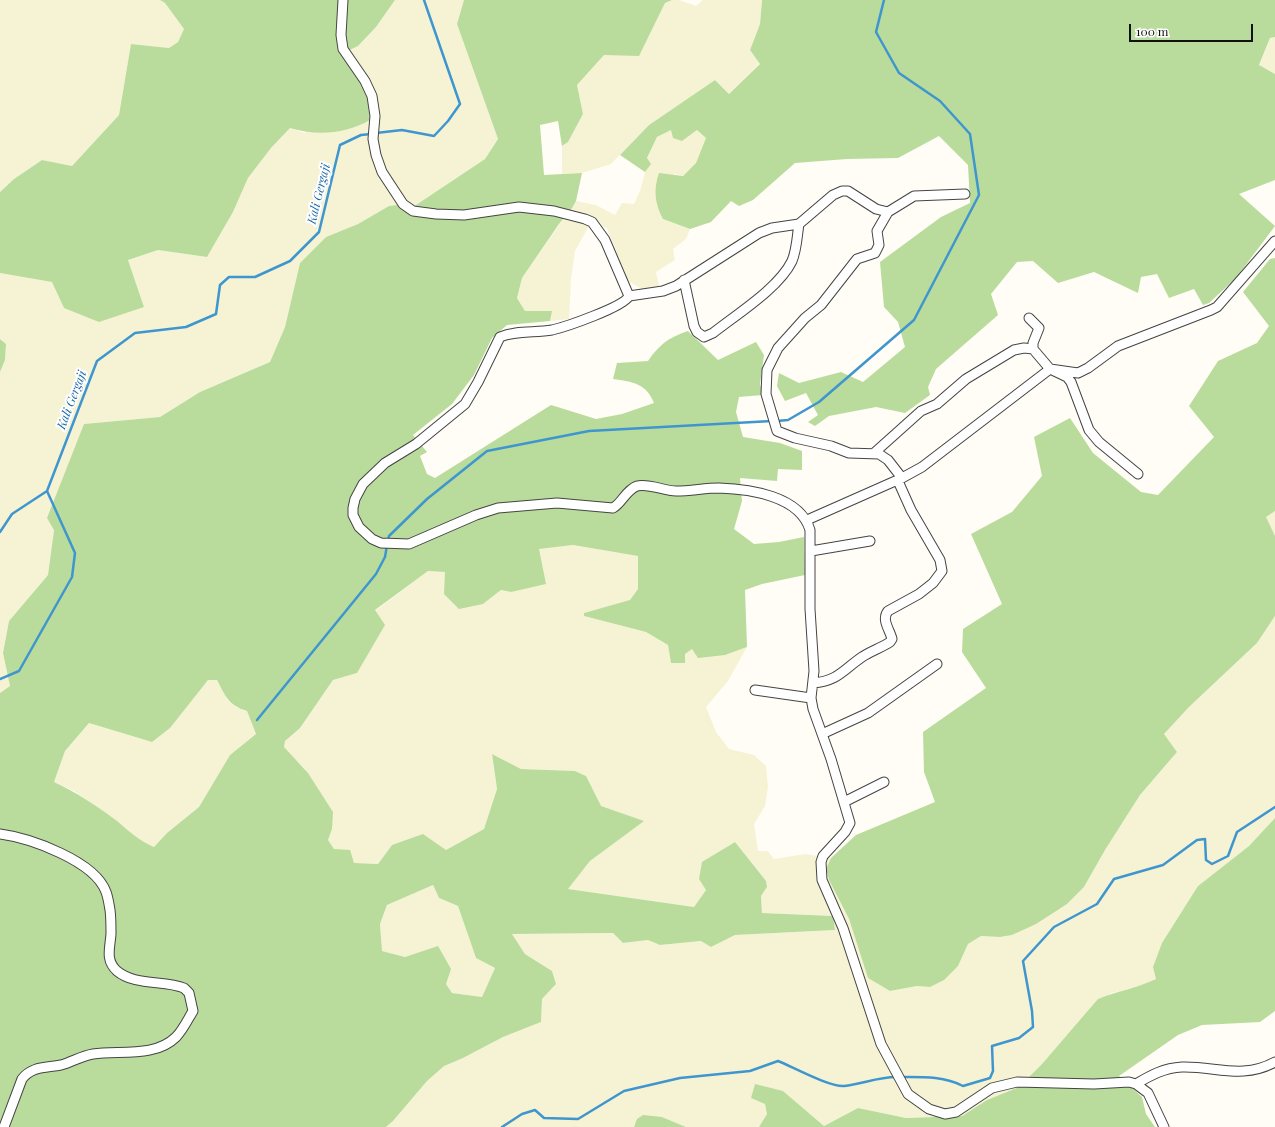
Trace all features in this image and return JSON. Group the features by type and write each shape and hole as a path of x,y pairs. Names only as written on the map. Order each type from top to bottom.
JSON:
{"street":[{"path":"343,0 341,35 344,50 368,87 372,96 375,116 373,139 376,155 382,172 403,204 413,211 464,214 519,207 535,208 570,214 592,222 605,240 629,296"},
{"path":"888,212 876,209 848,191 842,191 833,195 799,224 772,228 762,232 684,280 663,291 629,296 621,304 567,326 552,330 500,337 478,382 465,404 416,444 385,463 370,476 358,491 353,508 355,521 364,534 381,543 409,544 476,515 512,506 557,503 613,508 621,502 633,488 644,485 671,491 720,488 762,494 780,499 796,510 807,520 810,530 810,609 814,662 811,698 850,823 846,832 823,856 821,862 822,880 843,928 881,1044 903,1086 908,1094 923,1105 929,1109 945,1114 956,1112 992,1088 1017,1082 1094,1084 1122,1081 1136,1084 1151,1098 1164,1127"},
{"path":"813,683 824,682 837,677 861,657 890,642 892,639 885,615 888,611 926,589 942,571 940,560 911,510 900,480 888,460 879,454 849,452 831,446 795,438 777,430 766,394 767,370 778,348 805,318 821,304 857,259 875,253 879,245 877,231 888,212 914,196 964,194"},
{"path":"684,280 694,326 702,337 708,336 777,284 792,261 796,247 799,224"},
{"path":"807,520 900,480 929,462 1050,369 1078,373 1088,368 1118,346 1217,307 1275,241"},
{"path":"1029,318 1038,328 1033,343 1033,349 1050,369 1067,377 1071,382 1086,424 1094,436 1138,474"},
{"path":"873,454 921,411 937,404 966,379 1019,348 1033,349"},
{"path":"811,551 870,541"},
{"path":"822,734 868,713 937,664"},
{"path":"755,690 811,698"},
{"path":"844,802 884,782"},
{"path":"0,834 50,848 71,858 92,873 106,891 110,910 111,935 108,948 109,959 117,970 127,977 184,988 189,993 193,1011 176,1037 161,1046 126,1053 106,1052 80,1056 63,1064 37,1068 27,1073 22,1079 4,1127"},
{"path":"1136,1084 1158,1072 1173,1068 1183,1067 1238,1072 1254,1070 1275,1062"}],"shaded area":[{"path":"0,0 160,0 165,3 184,29 178,42 169,48 131,44 119,115 72,166 42,160 14,179 0,192"},
{"path":"395,0 464,0 457,24 498,139 485,159 407,211 389,206 358,224 326,237 300,263 285,327 270,362 200,392 160,417 84,424 54,530 48,575 9,621 3,653 10,686 0,693 0,372 5,360 6,344 0,339 0,273 53,282 64,308 136,309 144,307 128,260 158,250 207,257 233,212 248,178 271,148 290,128 305,133 341,54 358,46 376,27"},
{"path":"672,0 679,0 696,6 703,0 762,0 760,24 750,50 760,63 729,94 715,80 649,125 611,164 582,173 562,174 562,146 568,142 583,114 577,85 604,55 639,55 665,3"},
{"path":"1275,37 1275,74 1259,66 1270,38"},
{"path":"671,130 682,141 697,130 706,138 696,164 683,176 674,174 663,219 690,229 686,239 673,249 675,260 656,272 659,286 642,289 628,281 607,228 589,226 575,251 571,279 569,319 550,321 551,311 525,311 517,298 522,278 576,201 596,205 615,215 622,203 634,204 640,191 645,172 650,164 647,159 657,137"},
{"path":"1275,511 1275,536 1265,517"},
{"path":"573,545 639,556 638,589 630,601 584,613 584,616 646,632 668,645 671,662 692,649 725,655 747,647 728,681 706,707 716,732 729,749 754,755 766,766 768,787 765,806 754,824 758,851 768,851 774,859 805,854 831,858 826,869 829,880 849,919 868,978 890,991 917,986 930,987 958,966 968,944 981,936 1000,937 1012,935 1067,904 1084,887 1105,850 1140,795 1177,752 1164,734 1189,707 1257,643 1275,616 1275,818 1249,846 1198,886 1156,979 1143,986 1111,993 1062,1041 1019,1087 987,1100 962,1116 906,1118 858,1108 824,1126 783,1091 751,1098 765,1103 767,1114 759,1127 686,1127 662,1117 634,1125 634,1127 386,1127 393,1121 427,1081 444,1065 463,1058 503,1037 541,1022 542,999 556,984 552,971 525,954 512,934 613,933 623,943 648,940 660,945 702,941 711,947 735,935 835,930 833,916 762,913 761,896 767,887 735,842 719,852 706,890 694,907 568,889 590,861 643,821 600,806 586,776 575,771 521,769 492,754 497,789 484,829 446,850 392,845 378,864 354,863 334,849 328,840 332,829 319,791 305,769 288,753 284,747 285,741 300,728 333,680 357,673 375,611 428,571 445,572 483,604 501,590 511,592 538,549"},
{"path":"208,680 217,680 228,701 236,707 247,711 256,734 230,755 199,807 167,833 154,847 142,842 115,820 74,791 54,782 65,751 89,723 152,742"},
{"path":"433,885 439,898 458,906 476,958 495,968 482,997 452,993 446,984 438,947 405,957 382,951 380,924 387,905"}],"green space":[{"path":"160,0 395,0 376,27 358,46 341,54 355,70 368,95 370,120 361,125 341,131 331,132 320,133 300,131 290,128 271,148 248,178 233,212 207,257 158,250 128,260 144,307 99,322 64,308 52,282 0,273 0,192 14,179 42,160 72,166 119,115 131,44 169,48 178,42 184,29 165,3"},
{"path":"464,0 672,0 665,3 639,56 604,55 577,85 583,114 568,142 562,146 558,121 540,125 544,175 582,173 576,201 522,278 517,298 525,311 552,311 550,321 507,325 492,338 474,375 452,404 413,435 427,452 420,456 427,474 435,478 551,405 596,419 622,414 654,403 651,396 643,387 627,381 613,379 617,363 648,361 656,350 665,342 688,331 718,360 756,342 764,355 760,384 763,395 739,397 736,412 743,437 780,443 802,451 802,470 778,469 777,481 740,478 742,501 734,529 754,544 779,542 804,537 805,575 762,584 745,590 747,647 725,655 698,658 692,649 685,654 685,663 671,663 668,645 646,632 584,616 584,613 630,600 638,589 638,556 573,545 539,549 546,584 511,592 501,590 483,604 459,609 444,594 445,572 428,571 375,610 385,625 357,673 333,680 300,728 285,741 284,747 308,773 333,812 332,829 328,840 334,849 350,850 354,863 378,864 392,845 423,834 446,850 484,829 497,789 492,754 521,769 575,771 586,776 601,806 644,821 590,861 568,889 694,907 706,890 699,879 702,862 735,842 766,881 767,887 761,896 762,913 833,916 835,930 735,935 711,947 701,941 660,945 648,940 623,943 613,933 512,934 525,954 552,971 556,984 542,999 541,1022 503,1037 463,1058 444,1066 427,1081 393,1121 386,1127 0,1127 0,693 10,686 3,653 9,621 48,575 54,530 47,518 84,424 160,417 200,392 270,362 285,327 300,263 326,237 358,224 389,206 397,205 407,211 485,159 498,139 457,24","holes":["208,680 217,680 228,700 241,709 247,711 256,734 230,755 199,807 167,833 154,847 139,839 94,805 54,782 65,751 89,723 152,742 170,728","433,885 439,898 458,906 476,958 495,968 482,997 452,993 446,984 451,969 438,946 405,957 382,951 380,924 387,905"]},
{"path":"762,0 1275,0 1275,37 1270,38 1259,65 1275,74 1275,180 1239,194 1275,226 1236,278 1209,303 1203,305 1194,289 1169,298 1157,274 1141,277 1138,293 1094,272 1058,283 1033,261 1017,262 991,294 998,315 936,369 928,387 930,395 905,413 876,407 829,416 815,426 808,422 818,415 806,393 785,401 777,386 779,373 799,383 841,372 863,382 905,347 898,322 884,307 880,262 941,217 970,203 968,165 939,136 898,158 847,159 795,163 753,200 739,206 731,201 711,222 690,229 663,219 658,208 656,197 656,185 659,173 683,176 696,163 706,138 697,130 682,141 673,138 671,130 657,137 647,158 651,164 645,172 620,155 649,125 715,80 729,94 760,64 750,50 760,24"},
{"path":"1275,258 1275,511 1266,517 1275,536 1275,616 1257,643 1189,707 1164,734 1177,752 1140,795 1105,850 1084,887 1067,904 1036,924 1012,935 1000,937 981,936 968,944 958,966 944,980 930,987 917,986 890,991 868,978 849,919 829,880 826,869 831,858 856,835 935,802 924,772 923,732 986,688 962,652 963,629 1002,604 971,534 1012,512 1042,476 1034,437 1070,418 1093,453 1141,492 1158,495 1214,437 1189,406 1218,361 1257,343 1269,326 1243,292 1270,259"},
{"path":"0,339 6,344 5,360 0,372"},
{"path":"1275,818 1275,1011 1260,1022 1202,1025 1178,1035 1119,1076 1142,1097 1146,1114 1155,1127 759,1127 767,1114 765,1104 751,1098 755,1084 783,1091 824,1126 858,1108 906,1118 962,1116 987,1100 1019,1087 1042,1064 1098,999 1156,979 1153,967 1162,943 1198,886 1249,846"},
{"path":"643,1115 662,1117 686,1127 634,1127 637,1119"}],"waterway":[{"name":"Kali Gergaji","path":"376,133 402,130 434,136 448,121 460,104 424,0"},
{"path":"777,421 788,420 819,402 914,320 979,195 970,134 940,101 899,73 876,32 884,0"},
{"name":"Kali Gergaji","path":"0,532 12,514 47,491 97,361 135,333 186,327 216,314 220,285 229,277 255,277 290,261 319,232 340,145 361,135 371,134"},
{"path":"388,540 389,536 427,499 487,451 589,431 772,421"},
{"path":"0,679 19,671 72,577 75,553 47,491"},
{"path":"257,720 376,574 385,557 387,545"},
{"path":"901,1077 925,1077 948,1080 963,1086 990,1078 993,1071 992,1046 1019,1038 1033,1027 1032,1011 1023,961 1054,927 1097,904 1114,879 1163,865 1197,840 1205,839 1206,860 1212,864 1228,856 1237,832 1275,807"},
{"path":"502,1127 522,1114 535,1110 544,1118 578,1119 624,1091 680,1078 750,1071 778,1061 820,1080 844,1086 883,1078 896,1077"}]}
